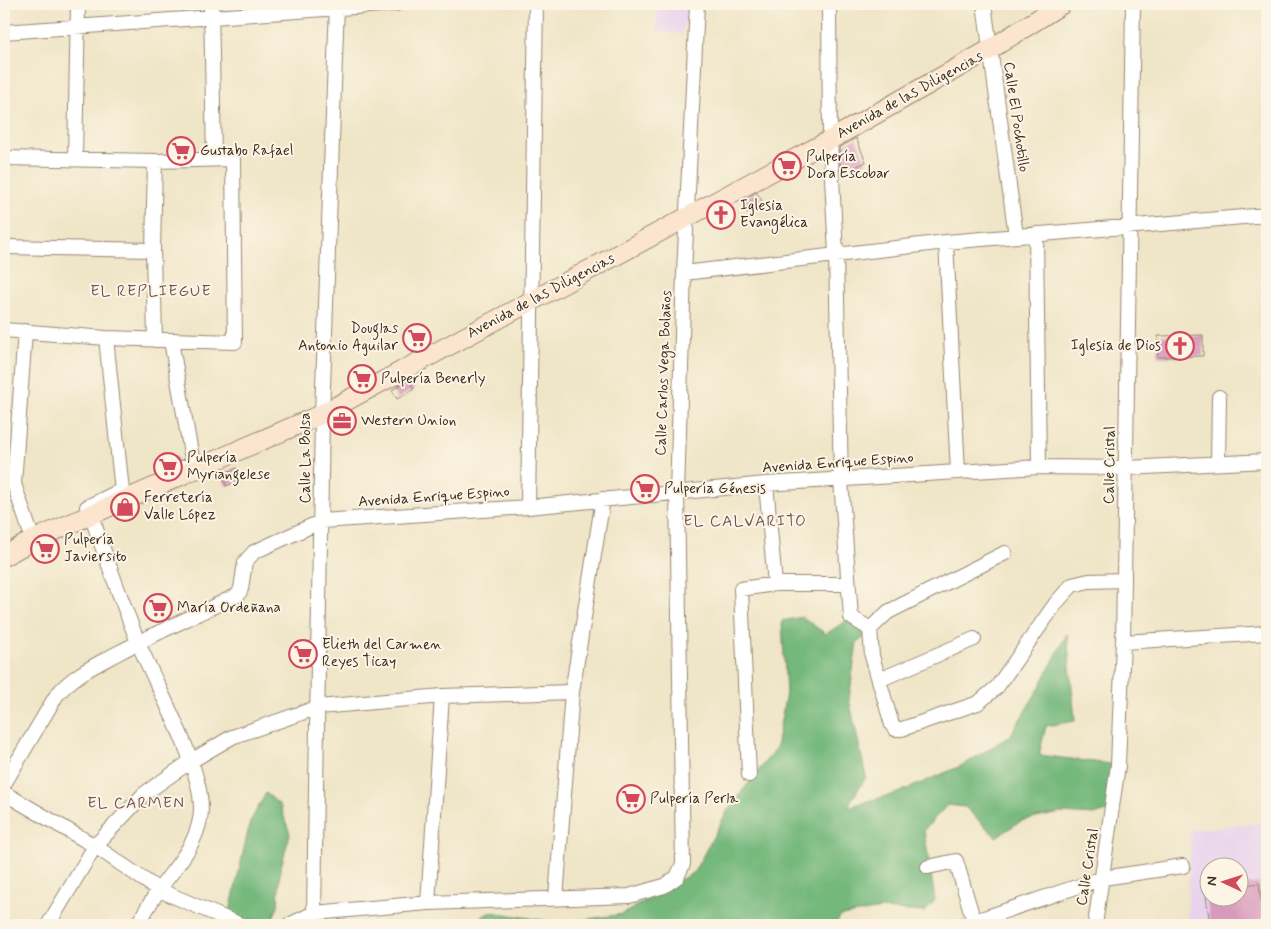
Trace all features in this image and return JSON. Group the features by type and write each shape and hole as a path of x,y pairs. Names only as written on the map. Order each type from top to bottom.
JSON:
{"street":[{"path":"75,159 78,4"},
{"path":"4,32 78,27 211,10 396,4"},
{"path":"528,507 536,4"},
{"name":"Calle Carlos Vega Bolaños","path":"556,898 629,896 649,892 664,886 676,877 683,864 677,493 686,219 697,4"},
{"path":"829,4 830,140 836,254 841,480 851,617 870,629"},
{"name":"Calle El Pochotillo","path":"984,4 1016,236"},
{"name":"Avenida de las Diligencias","path":"4,556 33,540 91,514 121,496 322,414 830,140 989,50 1062,4"},
{"name":"Calle Cristal","path":"1095,925 1118,765 1123,642 1133,4"},
{"name":"Calle La Bolsa","path":"314,913 322,521 322,414 337,6"},
{"path":"211,10 214,159"},
{"path":"4,158 155,161 233,159 235,342 106,338 4,330"},
{"path":"155,161 153,250 155,340"},
{"path":"684,272 946,242 1129,225 1267,215"},
{"path":"1036,234 1038,467"},
{"path":"946,242 958,472"},
{"path":"4,247 153,250"},
{"path":"24,331 14,484 33,540"},
{"path":"59,521 121,496 106,338"},
{"path":"139,486 193,464 171,340"},
{"path":"1218,463 1219,397"},
{"name":"Avenida Enrique Espino","path":"322,521 528,507 766,484 1038,467 1126,468 1267,461"},
{"path":"766,484 775,584"},
{"path":"289,925 314,913 428,903 556,898 572,692 604,499"},
{"path":"91,514 138,642 192,761 200,797 200,818 184,859 159,890 137,925"},
{"path":"4,784 56,696 66,684 83,672 138,642 238,595 241,589 245,562 254,552 322,521"},
{"path":"870,629 888,612 1005,553"},
{"path":"870,629 872,656 892,726 895,729 902,729 978,703 997,686 1056,602 1072,585 1089,581 1124,580"},
{"path":"749,775 740,592 744,587 775,584 848,584"},
{"path":"1123,642 1267,633"},
{"path":"879,680 974,638"},
{"path":"48,925 95,846 144,794 192,761 232,737 319,708 442,696 572,692"},
{"path":"428,903 442,696"},
{"path":"4,793 95,846 159,890 241,925"},
{"path":"928,866 956,861 971,924 1103,878 1183,866"}],"shaded area":[{"path":"657,4 688,4 687,26 683,27 683,34 657,32"},
{"path":"1267,822 1267,925 1187,925 1191,830"}],"green space":[{"path":"802,617 826,634 849,619 868,635 857,642 849,699 866,777 847,807 898,793 963,765 1010,736 1038,690 1067,634 1075,721 1046,726 1039,755 1118,765 1113,809 1094,815 1061,813 1021,821 996,837 965,807 947,805 924,830 935,900 925,912 881,909 841,916 835,925 465,925 491,912 561,923 623,914 694,872 729,808 776,748 786,693 782,621"},
{"path":"266,793 280,805 290,834 280,870 278,906 270,925 227,925 250,822"}],"building":[{"path":"856,138 866,162 841,174 839,148"},
{"path":"756,192 762,201 748,210 742,201"},
{"name":"Iglesia de Dios","path":"1203,335 1203,356 1158,357 1158,336"},
{"path":"409,380 414,389 397,399 392,390"},
{"path":"176,457 178,460 171,467 158,473 155,465"},
{"path":"237,468 242,480 226,486 222,474"},
{"name":"Pulpería Javiersito","path":"55,543 58,549 38,558 35,552"},
{"path":"1259,883 1264,925 1210,925 1207,906 1248,906 1248,885"}],"place":[{"name":"Gustabo Rafael","path":"181,151"},
{"name":"Pulpería Dora Escobar","path":"787,166"},
{"name":"Iglesia Evangélica","path":"721,215"},
{"name":"Douglas Antonio Aguilar","path":"417,338"},
{"name":"Iglesia de Dios","path":"1180,346"},
{"name":"Pulpería Benerly","path":"362,379"},
{"name":"Western Union","path":"342,421"},
{"name":"Pulpería Myriangelese","path":"168,467"},
{"name":"Pulpería Génesis","path":"645,489"},
{"name":"Ferretería Valle López","path":"125,507"},
{"name":"Pulpería Javiersito","path":"45,549"},
{"name":"María Ordeñana","path":"158,608"},
{"name":"Elieth del Carmen Reyes Ticay","path":"303,654"},
{"name":"Pulpería Perla","path":"631,799"}],"district":[{"name":"EL REPLIEGUE","path":"151,291"},
{"name":"EL CALVARITO","path":"745,521"},
{"name":"EL CARMEN","path":"136,803"}]}
